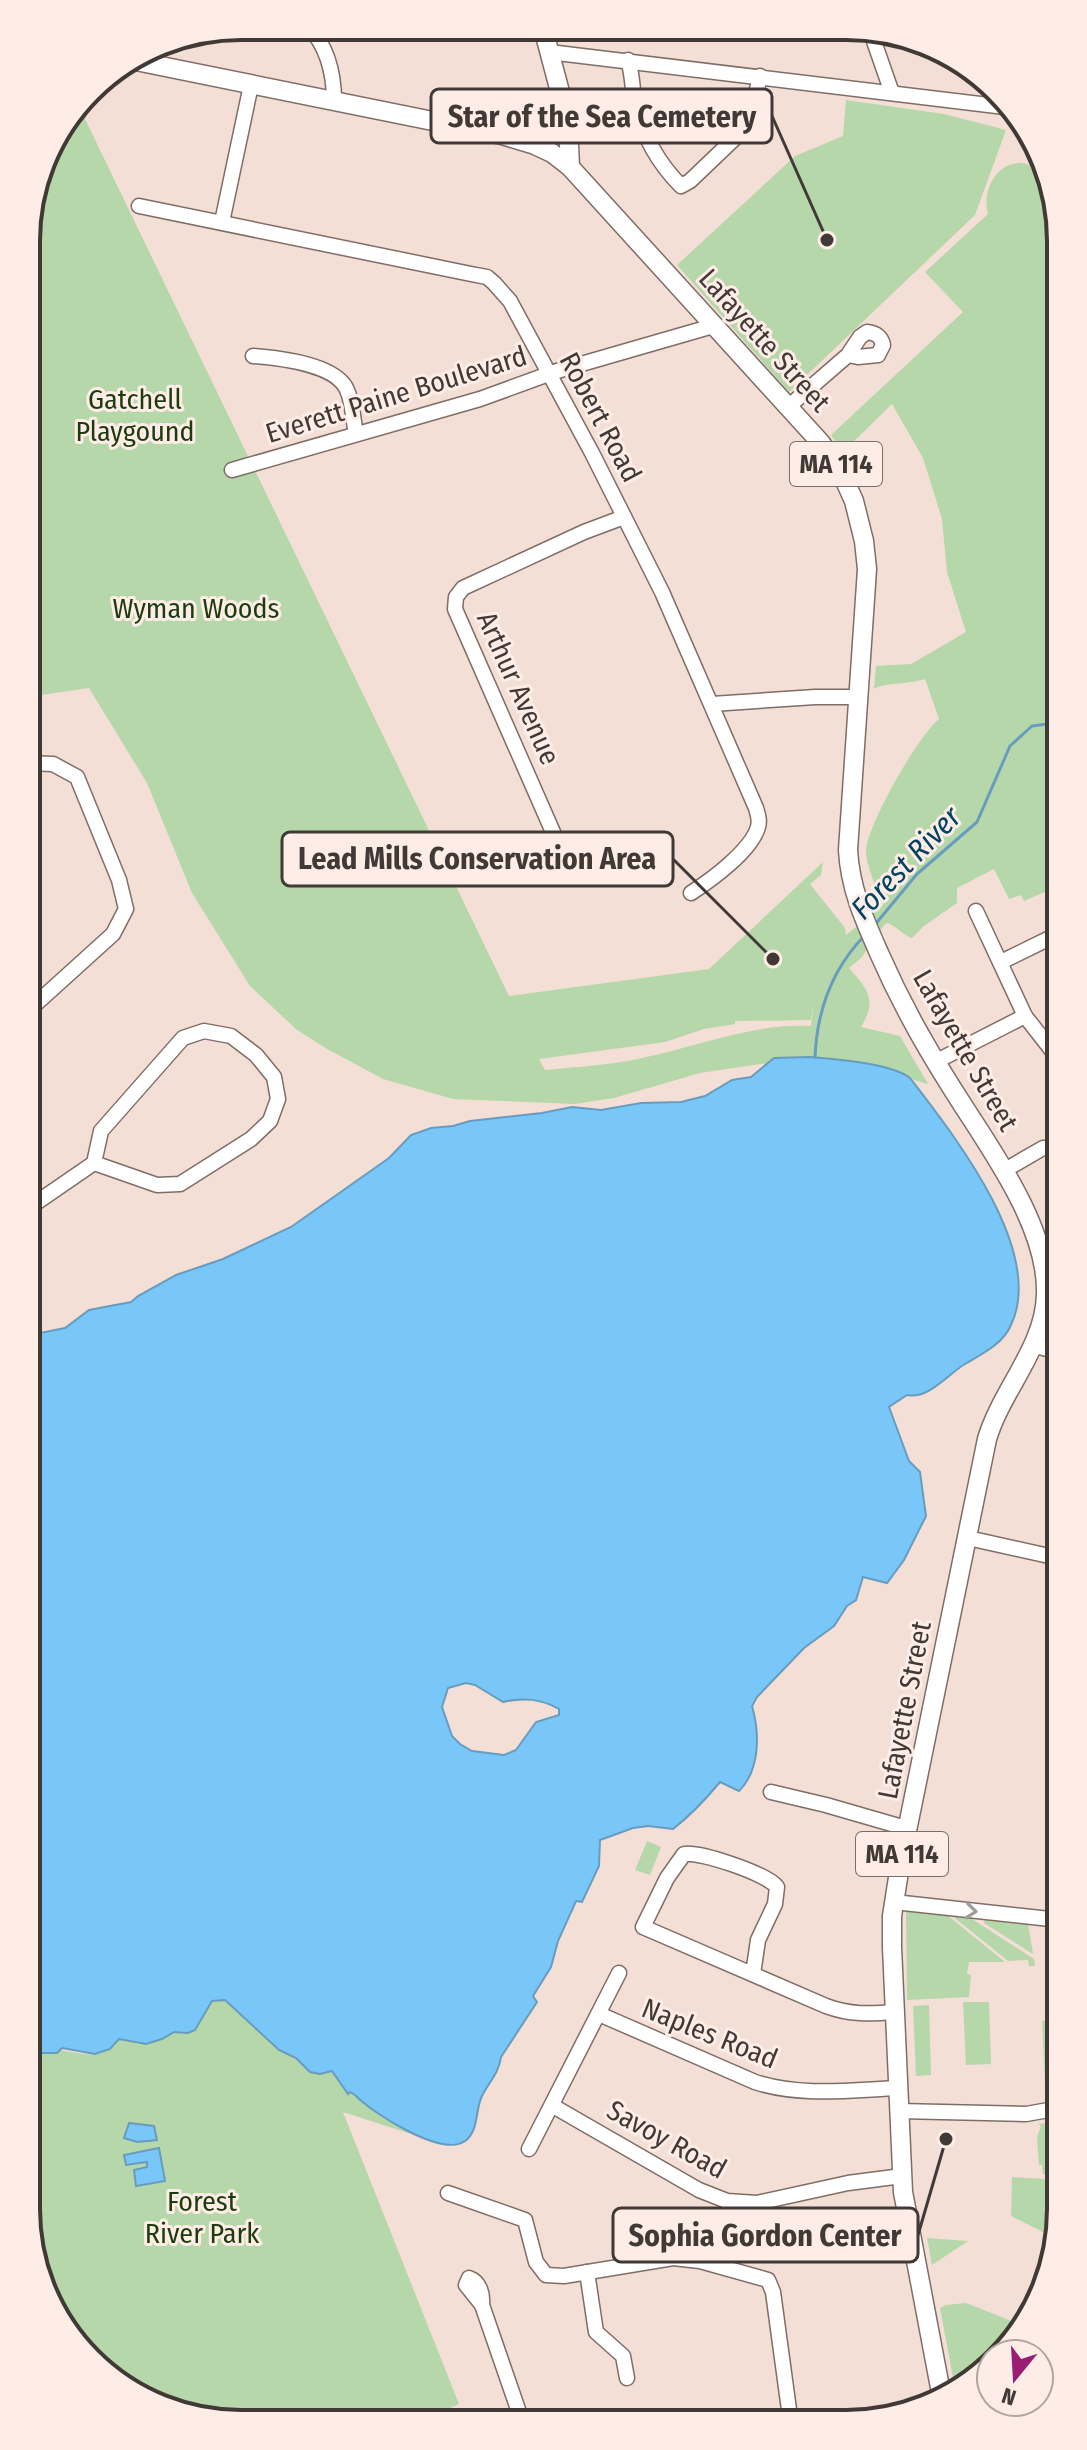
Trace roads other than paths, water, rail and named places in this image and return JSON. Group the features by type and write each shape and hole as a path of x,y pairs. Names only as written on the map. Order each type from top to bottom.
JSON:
{"main road":[{"path":"546,40 568,122 570,167"},
{"name":"Lafayette Street","path":"148,63 518,139 552,153 570,167 653,256 834,460 847,483 860,522 867,569 848,850 850,873 863,915 914,1028 1005,1170 1036,1242 1047,1279"},
{"path":"518,139 548,120 561,95"},
{"path":"552,153 561,95"},
{"name":"Lafayette Street","path":"940,2386 902,2176 892,1956 894,1902 992,1424 1047,1308"}],"street":[{"path":"319,40 328,60 334,101"},
{"path":"874,42 892,93"},
{"path":"549,52 994,106"},
{"path":"628,60 634,78 634,100 646,137 666,171 681,186 690,181 745,127 755,107 760,76"},
{"path":"222,222 251,85"},
{"name":"Robert Road","path":"139,206 487,277 510,301 662,592 747,782 759,820 757,830 736,856 691,893"},
{"name":"Everett Paine Boulevard","path":"232,470 480,399 549,374 713,326"},
{"path":"788,407 848,355"},
{"path":"253,356 332,373 347,390 356,434"},
{"name":"Arthur Avenue","path":"556,839 455,609 456,597 463,588 515,563 624,517"},
{"path":"712,704 859,697"},
{"path":"40,763 53,764 77,777 124,895 126,909 113,934 40,1000"},
{"path":"976,911 1025,1016 1047,1044"},
{"path":"1001,962 1047,939"},
{"path":"935,1062 1025,1016"},
{"path":"40,1200 94,1163 101,1131 183,1038 204,1031 231,1036 256,1055 274,1077 278,1099 270,1121 251,1139 180,1184 157,1185 94,1163"},
{"path":"1005,1170 1047,1148"},
{"path":"1032,1345 1047,1349"},
{"path":"968,1538 1047,1556"},
{"path":"771,1792 909,1829"},
{"path":"753,1974 758,1940 775,1904 777,1887 768,1878 755,1873 698,1855 684,1854 667,1878 643,1927 753,1974 848,2014 895,2012"},
{"path":"894,1902 1047,1919"},
{"path":"529,2149 619,1973"},
{"name":"Naples Road","path":"599,2014 755,2082 778,2089 898,2088"},
{"name":"Savoy Road","path":"553,2106 699,2190 727,2201 757,2203 848,2183 902,2176"},
{"path":"899,2111 1026,2114 1047,2110"},
{"path":"448,2193 525,2220 536,2262 546,2275 587,2272 673,2258 700,2261 768,2280 773,2292 789,2410"},
{"path":"587,2272 596,2332 623,2356 627,2378"},
{"path":"482,2305 518,2410"}],"water":[{"path":"809,1057 862,1063 890,1069 910,1078 949,1130 990,1195 1006,1229 1016,1263 1018,1295 1011,1325 997,1343 930,1390 915,1396 907,1395 889,1407 909,1461 920,1472 926,1516 904,1560 887,1583 863,1577 856,1600 847,1606 834,1626 804,1648 757,1697 752,1706 756,1751 746,1782 739,1791 720,1782 673,1829 633,1828 600,1840 599,1866 582,1902 576,1901 558,1941 551,1967 533,1996 537,2002 501,2057 480,2102 473,2132 465,2141 454,2145 440,2143 391,2122 355,2095 348,2094 332,2071 320,2074 310,2072 296,2058 279,2050 225,2000 212,2001 195,2030 188,2033 174,2032 146,2044 119,2039 110,2049 95,2054 62,2048 57,2053 40,2053 40,1333 65,1328 89,1310 131,1302 176,1275 223,1259 291,1227 389,1158 411,1135 470,1121 572,1107 601,1110 641,1103 681,1102 705,1096 732,1080 751,1077 774,1058","holes":["466,1683 475,1685 503,1702 539,1701 559,1709 559,1715 536,1722 516,1750 504,1755 472,1751 452,1736 442,1707 448,1688"]},
{"path":"129,2123 154,2126 157,2140 137,2142 124,2138"},
{"path":"159,2148 165,2181 136,2186 134,2170 147,2167 147,2162 126,2165 124,2155"}],"waterway":[{"name":"Forest River","path":"873,927 917,874 977,822 1010,746 1032,726 1047,724"},
{"name":"Forest River","path":"815,1057 819,1023 828,991 853,948 865,935"}],"place":[{"name":"Star of the Sea Cemetery","path":"827,240"},
{"name":"Lead Mills Conservation Area","path":"773,959"},
{"name":"Sophia Gordon Center","path":"946,2139"}],"park label":[{"name":"Gatchell Playgound","path":"135,415"},
{"name":"Wyman Woods","path":"196,608"},
{"name":"Forest River Park","path":"202,2217"}]}
